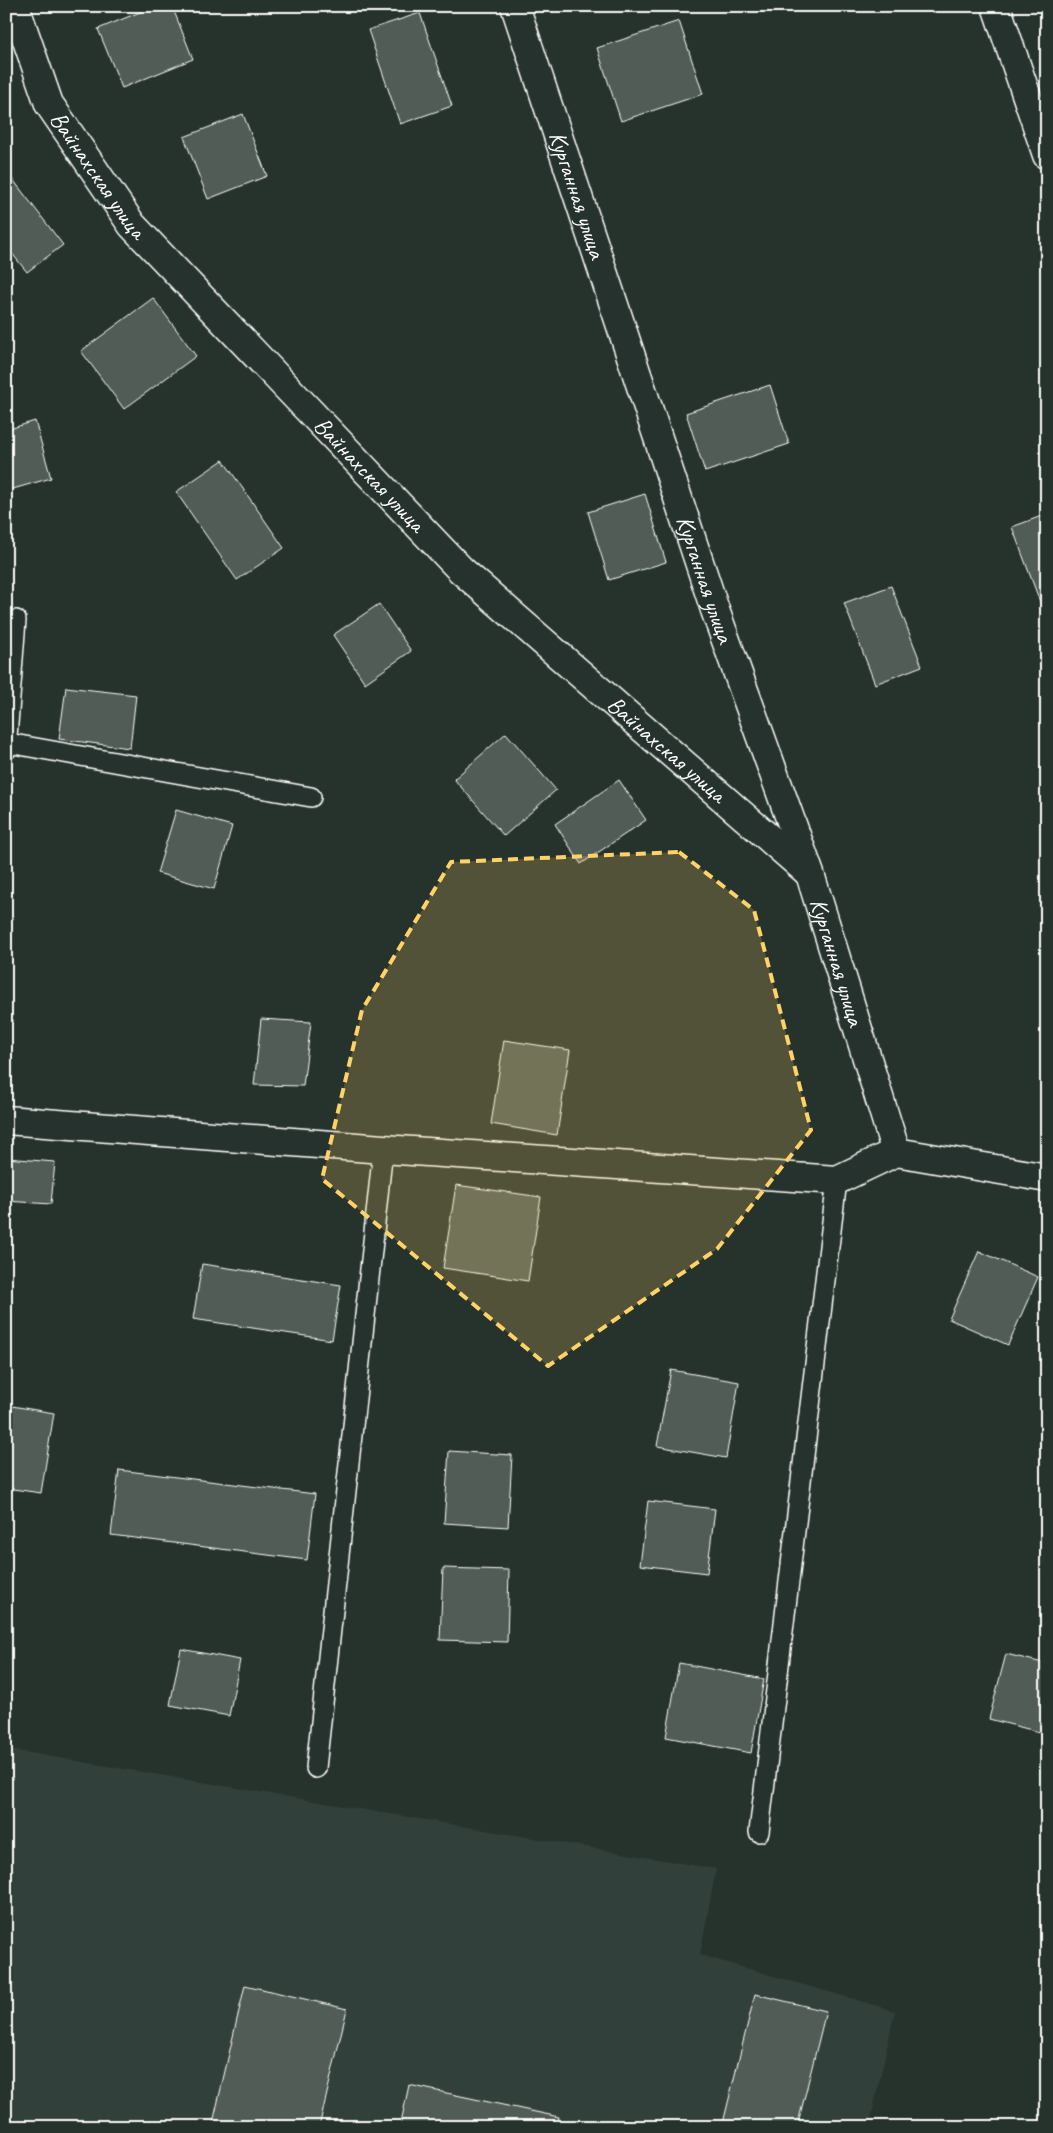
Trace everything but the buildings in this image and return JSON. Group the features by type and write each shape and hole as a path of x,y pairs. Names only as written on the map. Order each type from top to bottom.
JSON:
{"street":[{"name":"Вайнахская улица","path":"15,6 49,104 132,225 461,570 810,874"},
{"name":"Курганная улица","path":"515,6 715,610 810,874 896,1152"},
{"path":"996,6 1047,155"},
{"path":"6,1120 383,1149 836,1180 896,1152 1047,1178"}],"lane":[{"path":"16,620 7,747 311,797"},
{"path":"316,1768 383,1149"},
{"path":"759,1832 836,1180"}],"highlighted area":[{"path":"679,852 754,910 811,1130 717,1249 548,1366 322,1179 362,1010 451,862"}],"shaded area":[{"path":"6,1749 716,1869 700,1955 895,2011 869,2127 6,2127"}]}
